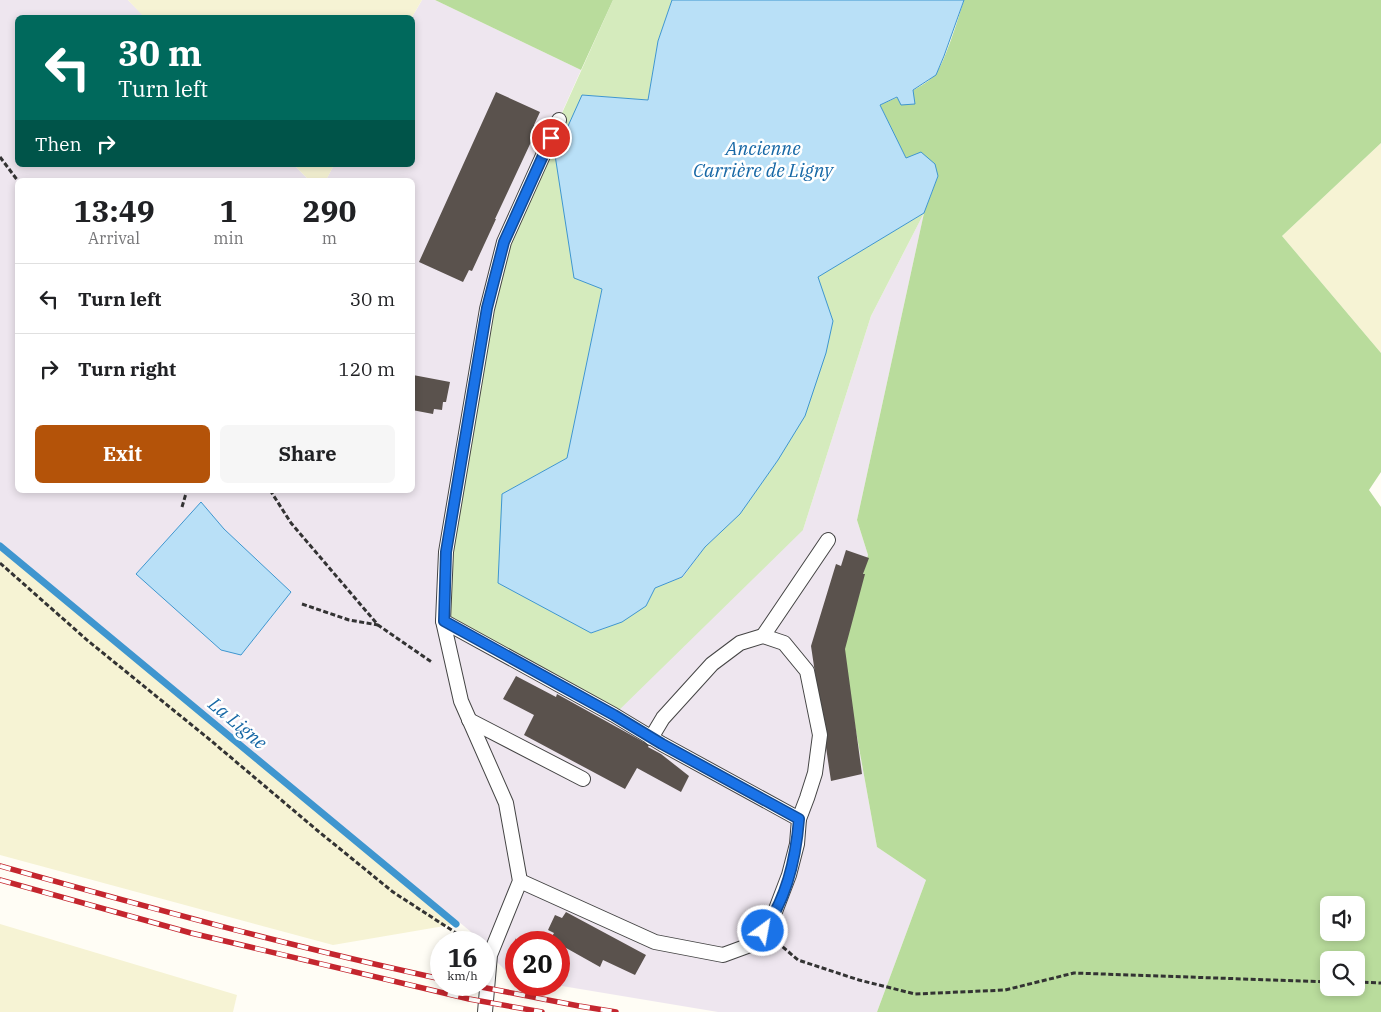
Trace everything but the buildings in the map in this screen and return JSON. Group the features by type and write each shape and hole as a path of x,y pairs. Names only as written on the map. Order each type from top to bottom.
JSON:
{"lane":[{"path":"485,1012 490,955 520,881 506,804 461,701 456,679 444,621 446,552 487,308 504,242 559,120"},
{"path":"763,636 828,540"},
{"path":"444,621 799,819"},
{"path":"520,881 655,942 723,955 753,944 774,917 789,875 797,844 799,819 815,773 820,735 807,671 784,643 763,636 740,643 712,664 664,718 651,738"},
{"path":"469,720 583,779"}],"path":[{"path":"0,157 16,178"},
{"path":"182,507 186,493"},
{"path":"272,493 291,523 378,624 456,679"},
{"path":"0,563 87,640 210,739 393,892 453,931"},
{"path":"302,604 349,620 378,624"},
{"path":"763,931 798,960 859,980 915,994 1006,990 1074,973 1320,982"},
{"path":"1365,982 1381,983"}],"shaded area":[{"path":"0,0 128,0 143,15 15,15 15,167 296,167 307,178 15,178 15,493 415,493 415,178 327,178 333,167 415,167 415,15 413,15 422,0 435,0 581,70 504,242 803,530 871,316 924,213 857,520 868,555 842,654 877,847 926,880 877,1012 718,1012 570,987 570,931 505,931 505,970 495,960 495,931 470,931 0,546"},
{"path":"128,0 422,0 413,15 142,15"},
{"path":"1381,143 1381,353 1282,236"},
{"path":"296,167 333,167 327,178 307,178"},
{"path":"0,546 456,924 333,945 0,855"},
{"path":"0,924 237,995 233,1012 0,1012"}],"green space":[{"path":"435,0 613,0 581,70"},
{"path":"613,0 672,0 658,41 648,100 582,95 602,288 567,458 502,494 591,633 604,629 646,606 655,588 683,577 705,547 740,514 778,460 833,321 817,277 924,213 871,316 803,530 614,715 443,621 446,552 504,242"},
{"path":"964,0 1381,0 1381,143 1282,236 1381,353 1381,472 1369,490 1381,507 1381,1012 877,1012 926,880 877,847 842,654 868,555 857,520 924,213 938,176 906,158 880,105 915,89 934,76 947,52"}],"water":[{"name":"Ancienne Carrière de Ligny","path":"672,0 964,0 936,75 913,90 915,104 901,105 897,97 880,105 906,158 921,152 935,164 938,176 924,213 818,277 833,321 826,353 805,416 778,460 740,514 705,547 682,577 655,588 646,606 622,622 591,633 498,583 502,494 567,458 602,289 574,278 555,155 582,95 648,100 658,41"},
{"path":"201,502 224,529 291,592 241,655 221,650 136,574"}],"waterway":[{"name":"La Ligne","path":"0,546 456,924"}],"railway":[{"path":"0,866 220,926 430,977"},
{"path":"0,880 191,933 469,999 542,1012"},
{"path":"495,990 616,1012"}],"route":[{"path":"551,138 504,242 487,308 446,552 444,621 799,819 797,844 789,875 774,917 763,931"}]}
